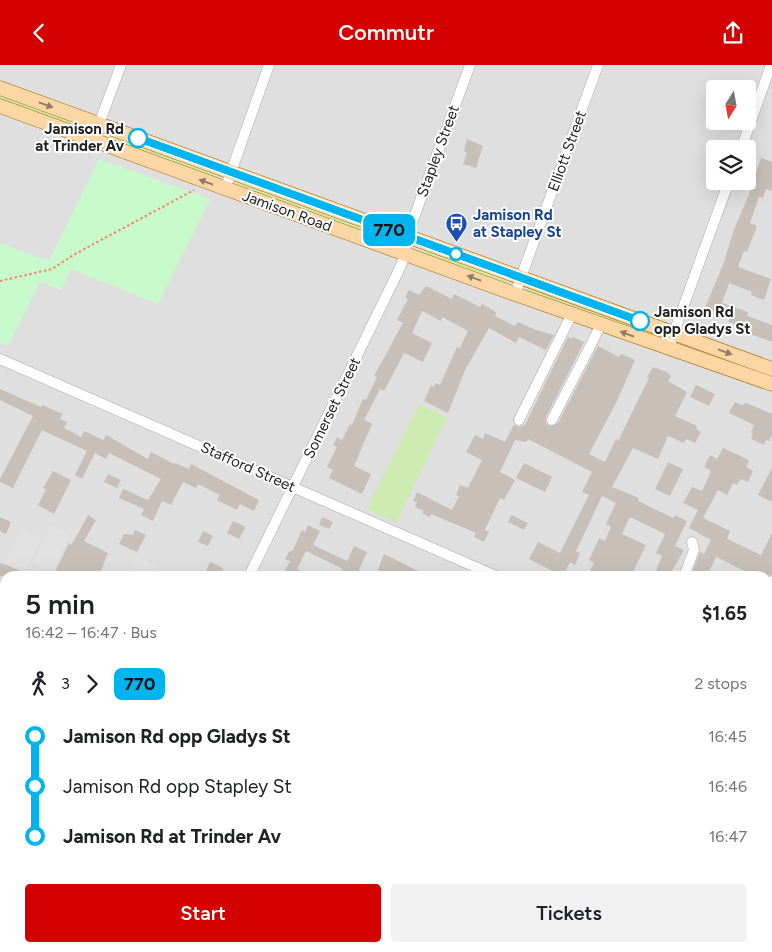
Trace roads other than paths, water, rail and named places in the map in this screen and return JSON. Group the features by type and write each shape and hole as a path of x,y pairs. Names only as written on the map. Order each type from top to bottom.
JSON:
{"main road":[{"name":"Jamison Road","path":"0,88 772,369"},
{"name":"Jamison Road","path":"0,106 601,325 772,384"}],"street":[{"path":"94,139 120,65"},
{"path":"225,189 269,65"},
{"name":"Stapley Street","path":"407,237 470,65"},
{"name":"Elliott Street","path":"515,294 598,65"},
{"path":"744,140 772,65"},
{"path":"668,349 726,190"},
{"name":"Somerset Street","path":"251,571 394,282 405,253 407,237"},
{"path":"519,420 572,314"},
{"path":"552,420 601,325"},
{"name":"Stafford Street","path":"0,359 485,571"},
{"path":"686,571 694,550 692,542"}],"place":[{"name":"Jamison Rd at Trinder Av","path":"138,138"},
{"name":"Jamison Rd at Stapley St","path":"457,243"},
{"name":"Jamison Rd opp Gladys St","path":"640,321"}]}
